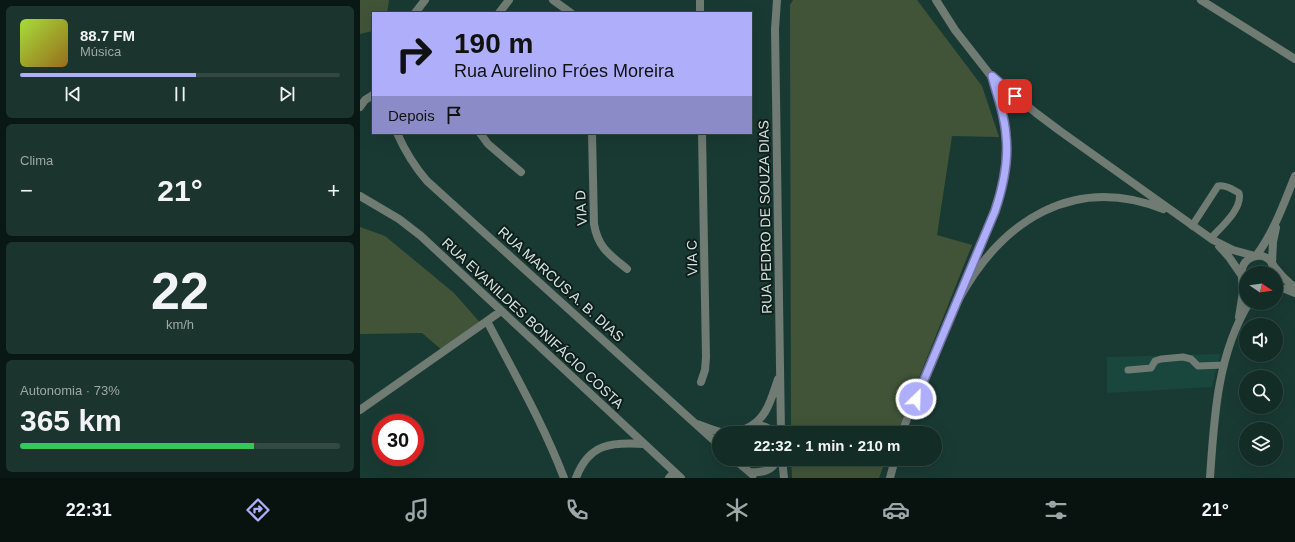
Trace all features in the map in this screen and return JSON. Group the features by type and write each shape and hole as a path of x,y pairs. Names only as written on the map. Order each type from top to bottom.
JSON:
{"street":[{"path":"416,12 425,0"},
{"path":"500,12 509,0"},
{"path":"553,0 570,12"},
{"path":"700,0 700,12"},
{"path":"937,0 955,30 992,76 1036,114 1212,239 1233,250 1255,256 1263,256 1272,263 1283,277 1295,288"},
{"path":"1201,0 1291,57 1295,64"},
{"name":"RUA PEDRO DE SOUZA DIAS","path":"778,2 775,29 781,426"},
{"path":"905,426 995,211 1001,193 1006,162 1006,136 1002,112 992,76"},
{"path":"360,107 365,100 372,96"},
{"name":"RUA MARCUS A. B. DIAS","path":"397,134 415,168 426,181 712,439"},
{"path":"481,134 488,144 521,172"},
{"name":"VIA D","path":"592,134 594,224 596,236 606,252 627,269"},
{"name":"VIA C","path":"701,382 705,370 706,358 702,134"},
{"path":"1244,266 1246,262 1255,256 1267,240 1280,214 1295,176"},
{"name":"RUA EVANILDES BONIFÁCIO COSTA","path":"360,196 399,219 421,236 644,444 672,475 681,478"},
{"path":"958,300 971,278 1000,242 1017,227 1035,215 1054,206 1075,200 1094,197 1115,198 1153,205 1175,214"},
{"path":"1273,266 1273,242 1280,214"},
{"path":"1212,239 1229,257 1239,273"},
{"path":"1283,289 1295,293"},
{"path":"1210,478 1214,421 1224,365 1240,310"},
{"path":"1236,327 1245,310"},
{"path":"360,410 501,311"},
{"path":"487,321 535,412 564,478"},
{"path":"754,425 766,411 780,370"},
{"path":"695,423 712,428"},
{"path":"754,425 762,426"},
{"path":"576,478 584,462 596,450 610,444 627,442 644,444"},
{"path":"743,466 756,478"},
{"path":"750,472 760,473 770,469 772,466"},
{"path":"783,466 784,478"},
{"path":"889,477 893,466"}],"lane":[{"path":"1192,226 1218,186 1222,185 1239,193 1240,200 1233,213 1212,239"},
{"path":"1128,370 1151,368 1156,361 1161,359 1191,359 1198,366 1224,365"}],"shaded area":[{"path":"360,0 389,0 387,12 372,12 372,31 360,34"},
{"path":"793,0 917,0 982,86 999,137 952,136 937,235 972,245 900,426 791,426 790,5"},
{"path":"360,227 385,236 454,293 484,327 442,350 422,333 360,334"},
{"path":"1220,354 1212,387 1107,393 1107,357"},
{"path":"791,466 883,466 879,478 792,478"}],"route":[{"path":"916,399 995,211 1001,193 1006,162 1006,136 1002,112 992,76 1015,96"}]}
